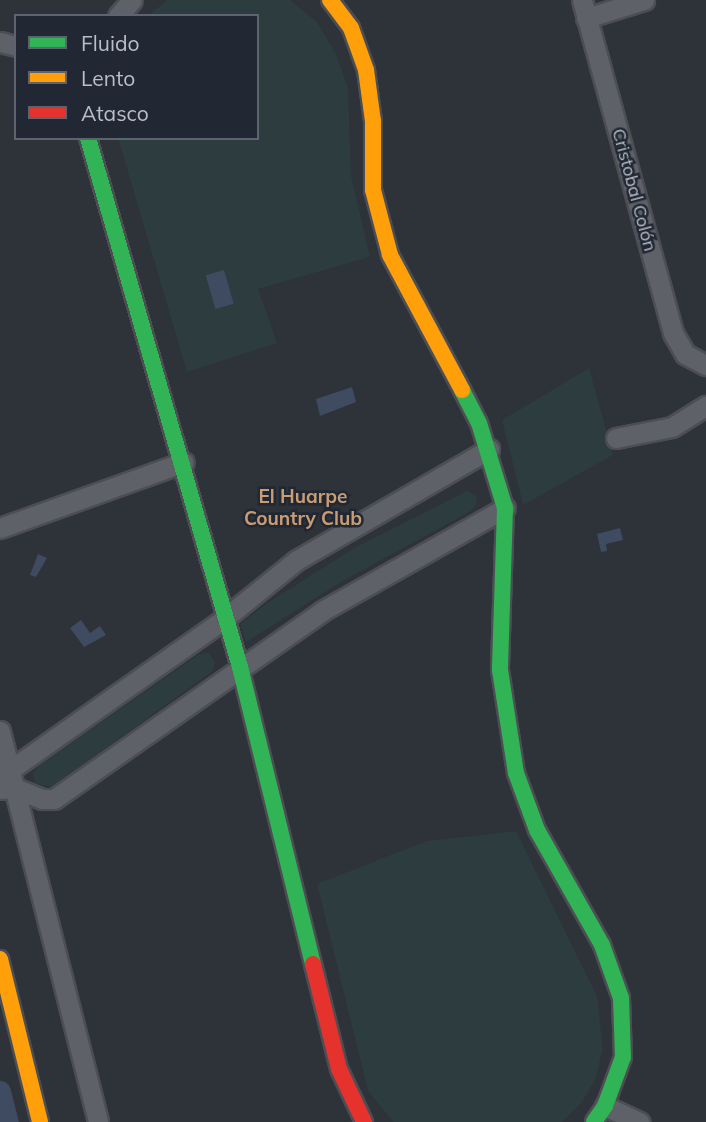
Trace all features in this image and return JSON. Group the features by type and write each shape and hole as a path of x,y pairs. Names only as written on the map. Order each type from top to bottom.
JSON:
{"street":[{"path":"120,14 132,0"},
{"path":"330,0 351,28 366,71 373,121 373,190 390,255 489,449 505,508 498,623 503,703 523,798 615,974 626,1031 623,1058 606,1105 594,1122"},
{"path":"584,9 644,0"},
{"name":"Cristobal Colón","path":"584,9 673,333 685,354 706,365"},
{"path":"89,140 184,462 240,667 339,1069 364,1122"},
{"path":"616,438 672,427 706,406"},
{"path":"6,781 297,561 489,449"},
{"path":"0,528 184,462"},
{"path":"6,781 42,799 54,799 240,667 356,590 505,508"},
{"path":"0,732 6,781 98,1122"},
{"path":"0,959 40,1122"},
{"path":"606,1105 640,1122"}],"shaded area":[{"path":"168,0 290,0 317,22 336,54 348,88 351,175 370,257 258,289 277,343 187,372 119,140 259,140 259,14 150,14"},
{"path":"589,368 613,455 523,505 502,420"},
{"path":"467,491 476,496 477,504 471,511 341,582 246,642 240,624 267,603 356,547"},
{"path":"209,653 215,662 213,671 52,787 35,784 33,773 38,766 199,654"},
{"path":"516,831 597,996 603,1049 595,1080 582,1102 562,1122 393,1122 368,1091 317,884 426,841"}],"water":[{"path":"224,270 234,304 215,309 206,275"},
{"path":"352,387 356,402 320,416 316,399"},
{"path":"620,528 623,540 606,544 607,551 601,552 597,534"},
{"path":"38,554 47,558 36,577 30,575"},
{"path":"81,620 90,633 100,626 106,635 84,647 70,628"}],"waterway":[{"path":"0,1091 8,1122"}],"traffic: fast":[{"path":"89,140 240,667 313,964"},
{"path":"462,390 479,423 505,508 500,670 516,773 537,830 602,945 621,998 623,1057 605,1106 594,1122"}],"traffic: slow":[{"path":"330,0 351,28 366,70 373,121 373,190 390,255 462,390"},
{"path":"0,959 40,1122"}],"traffic: jam":[{"path":"313,964 339,1069 364,1122"}],"district":[{"name":"El Huarpe Country Club","path":"303,508"}]}
